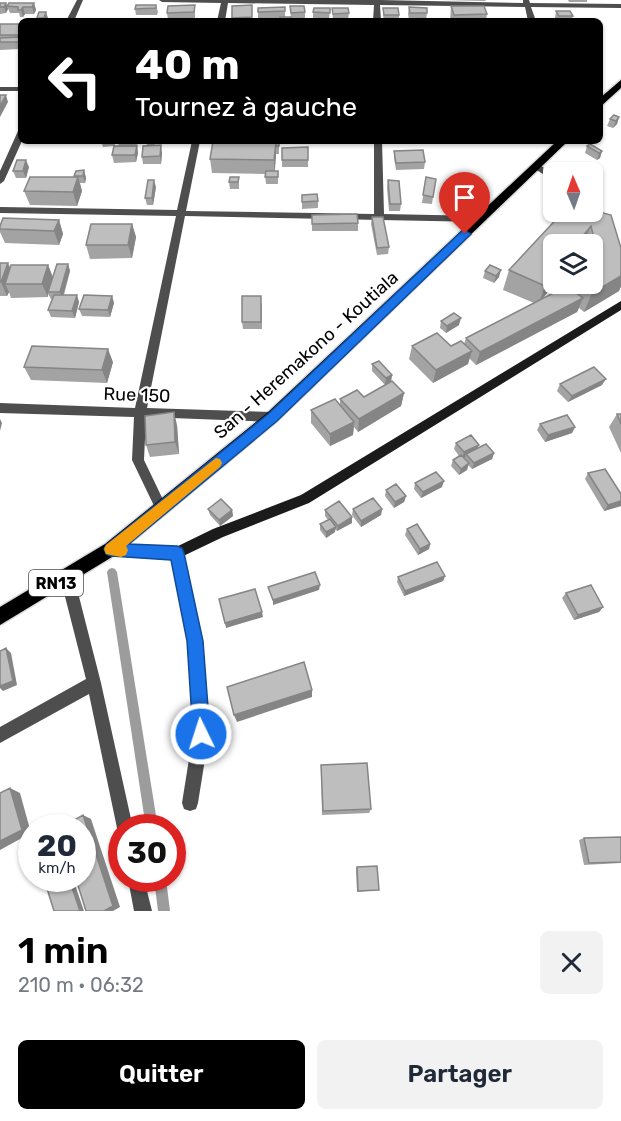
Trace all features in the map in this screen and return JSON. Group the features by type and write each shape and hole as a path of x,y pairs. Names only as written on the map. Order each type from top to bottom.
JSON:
{"main road":[{"path":"603,101 621,83"},
{"name":"San - Heremakono - Koutiala","path":"0,617 111,549 272,417 560,144"}],"street":[{"path":"71,18 80,0"},
{"path":"162,0 621,6"},
{"path":"222,18 225,0"},
{"path":"377,2 377,18"},
{"path":"527,3 531,18"},
{"path":"0,89 18,89"},
{"path":"0,181 18,140"},
{"path":"160,508 138,460 140,413 195,144"},
{"path":"378,144 379,217"},
{"path":"538,166 543,170"},
{"path":"0,210 482,219"},
{"path":"111,549 177,553 218,533 304,499 621,305"},
{"name":"Rue 150","path":"0,408 272,417"},
{"path":"177,553 195,641 201,734 190,803"},
{"path":"67,577 94,682 122,814"},
{"path":"0,735 94,682"},
{"path":"139,892 143,911"}],"building":[{"path":"9,3 34,3 32,7 23,7 18,10 18,7 7,6"},
{"path":"136,5 156,5 156,8 135,9"},
{"path":"195,5 194,12 167,13 168,6"},
{"path":"252,5 252,17 232,18 232,6"},
{"path":"290,6 304,6 305,12 291,13"},
{"path":"451,6 484,6 487,14 454,15"},
{"path":"285,7 285,11 258,12 258,8"},
{"path":"409,7 427,8 427,13 410,13"},
{"path":"314,8 330,8 330,13 313,12"},
{"path":"332,8 348,8 349,13 333,14"},
{"path":"383,8 398,8 399,15 384,15"},
{"path":"556,11 570,11 573,16 559,16"},
{"path":"39,12 46,12 44,18 37,18"},
{"path":"0,24 18,24 18,35 0,35"},
{"path":"18,37 18,42 0,42 0,38"},
{"path":"0,95 6,95 0,106"},
{"path":"614,115 619,117 616,121 610,119"},
{"path":"212,144 276,144 274,160 210,159"},
{"path":"590,144 602,151 599,153 587,146"},
{"path":"161,145 160,156 142,157 143,146"},
{"path":"114,146 137,146 135,155 112,155"},
{"path":"308,147 308,160 282,160 282,148"},
{"path":"423,150 425,162 396,163 394,151"},
{"path":"17,160 26,160 23,171 13,171"},
{"path":"84,170 83,176 74,176 76,171"},
{"path":"266,171 278,171 278,177 265,177"},
{"path":"30,177 78,177 73,192 24,191"},
{"path":"230,177 239,177 238,182 229,182"},
{"path":"426,177 436,179 433,197 423,195"},
{"path":"148,180 154,180 152,198 145,198"},
{"path":"388,180 399,181 401,204 390,204"},
{"path":"317,194 318,201 302,202 302,195"},
{"path":"603,213 611,215 621,248 621,276 603,287 603,234 593,234 591,226 584,234 543,234 543,285 509,270 554,222 603,222"},
{"path":"357,214 358,223 312,224 312,215"},
{"path":"372,217 383,217 389,247 377,248"},
{"path":"3,218 59,220 54,231 0,229"},
{"path":"91,224 132,224 128,245 86,245"},
{"path":"0,263 8,263 1,282 0,282"},
{"path":"57,264 68,264 60,292 48,292"},
{"path":"11,265 48,265 42,284 5,284"},
{"path":"490,265 501,270 496,276 485,271"},
{"path":"551,294 578,294 583,298 480,352 466,338"},
{"path":"54,295 77,295 72,311 48,310"},
{"path":"84,295 112,296 108,310 79,309"},
{"path":"242,296 261,296 261,322 242,322"},
{"path":"454,313 461,318 447,326 441,321"},
{"path":"437,333 451,346 461,341 472,351 436,370 412,346"},
{"path":"32,346 108,349 102,370 24,367"},
{"path":"379,361 392,375 386,378 372,364"},
{"path":"594,367 606,379 572,396 560,384"},
{"path":"392,381 404,393 359,419 340,399 357,390 364,397"},
{"path":"335,399 354,422 330,434 311,410"},
{"path":"174,412 175,442 146,445 145,416"},
{"path":"567,415 575,427 548,435 540,424"},
{"path":"471,435 479,445 464,452 456,443"},
{"path":"486,444 494,453 474,463 466,454"},
{"path":"461,455 469,463 461,469 453,460"},
{"path":"605,469 621,494 621,501 608,505 588,473"},
{"path":"436,472 444,481 423,492 415,483"},
{"path":"396,484 406,496 395,502 386,490"},
{"path":"373,498 382,509 361,521 353,509"},
{"path":"221,499 232,510 219,520 208,509"},
{"path":"339,501 352,517 338,526 325,510"},
{"path":"330,519 336,527 326,532 320,524"},
{"path":"417,524 430,544 420,549 407,529"},
{"path":"437,562 445,576 405,591 398,577"},
{"path":"315,572 320,585 273,600 268,587"},
{"path":"591,585 603,607 578,615 566,593"},
{"path":"255,589 262,612 225,623 219,599"},
{"path":"6,648 13,681 0,686 0,651"},
{"path":"304,662 312,690 234,715 227,687"},
{"path":"367,763 371,809 323,811 321,765"},
{"path":"10,788 18,816 18,832 0,841 0,793"},
{"path":"621,837 621,862 589,863 584,838"},
{"path":"96,854 113,906 104,911 86,911 80,892 96,892"},
{"path":"377,866 379,890 358,891 357,867"},
{"path":"48,892 73,892 80,911 54,911"}],"waterway":[{"path":"112,572 150,814"},
{"path":"162,892 164,911"}],"slow traffic":[{"path":"121,550 111,549 216,463"}],"route":[{"path":"201,734 195,641 177,553 111,549 272,417 465,234"}]}
